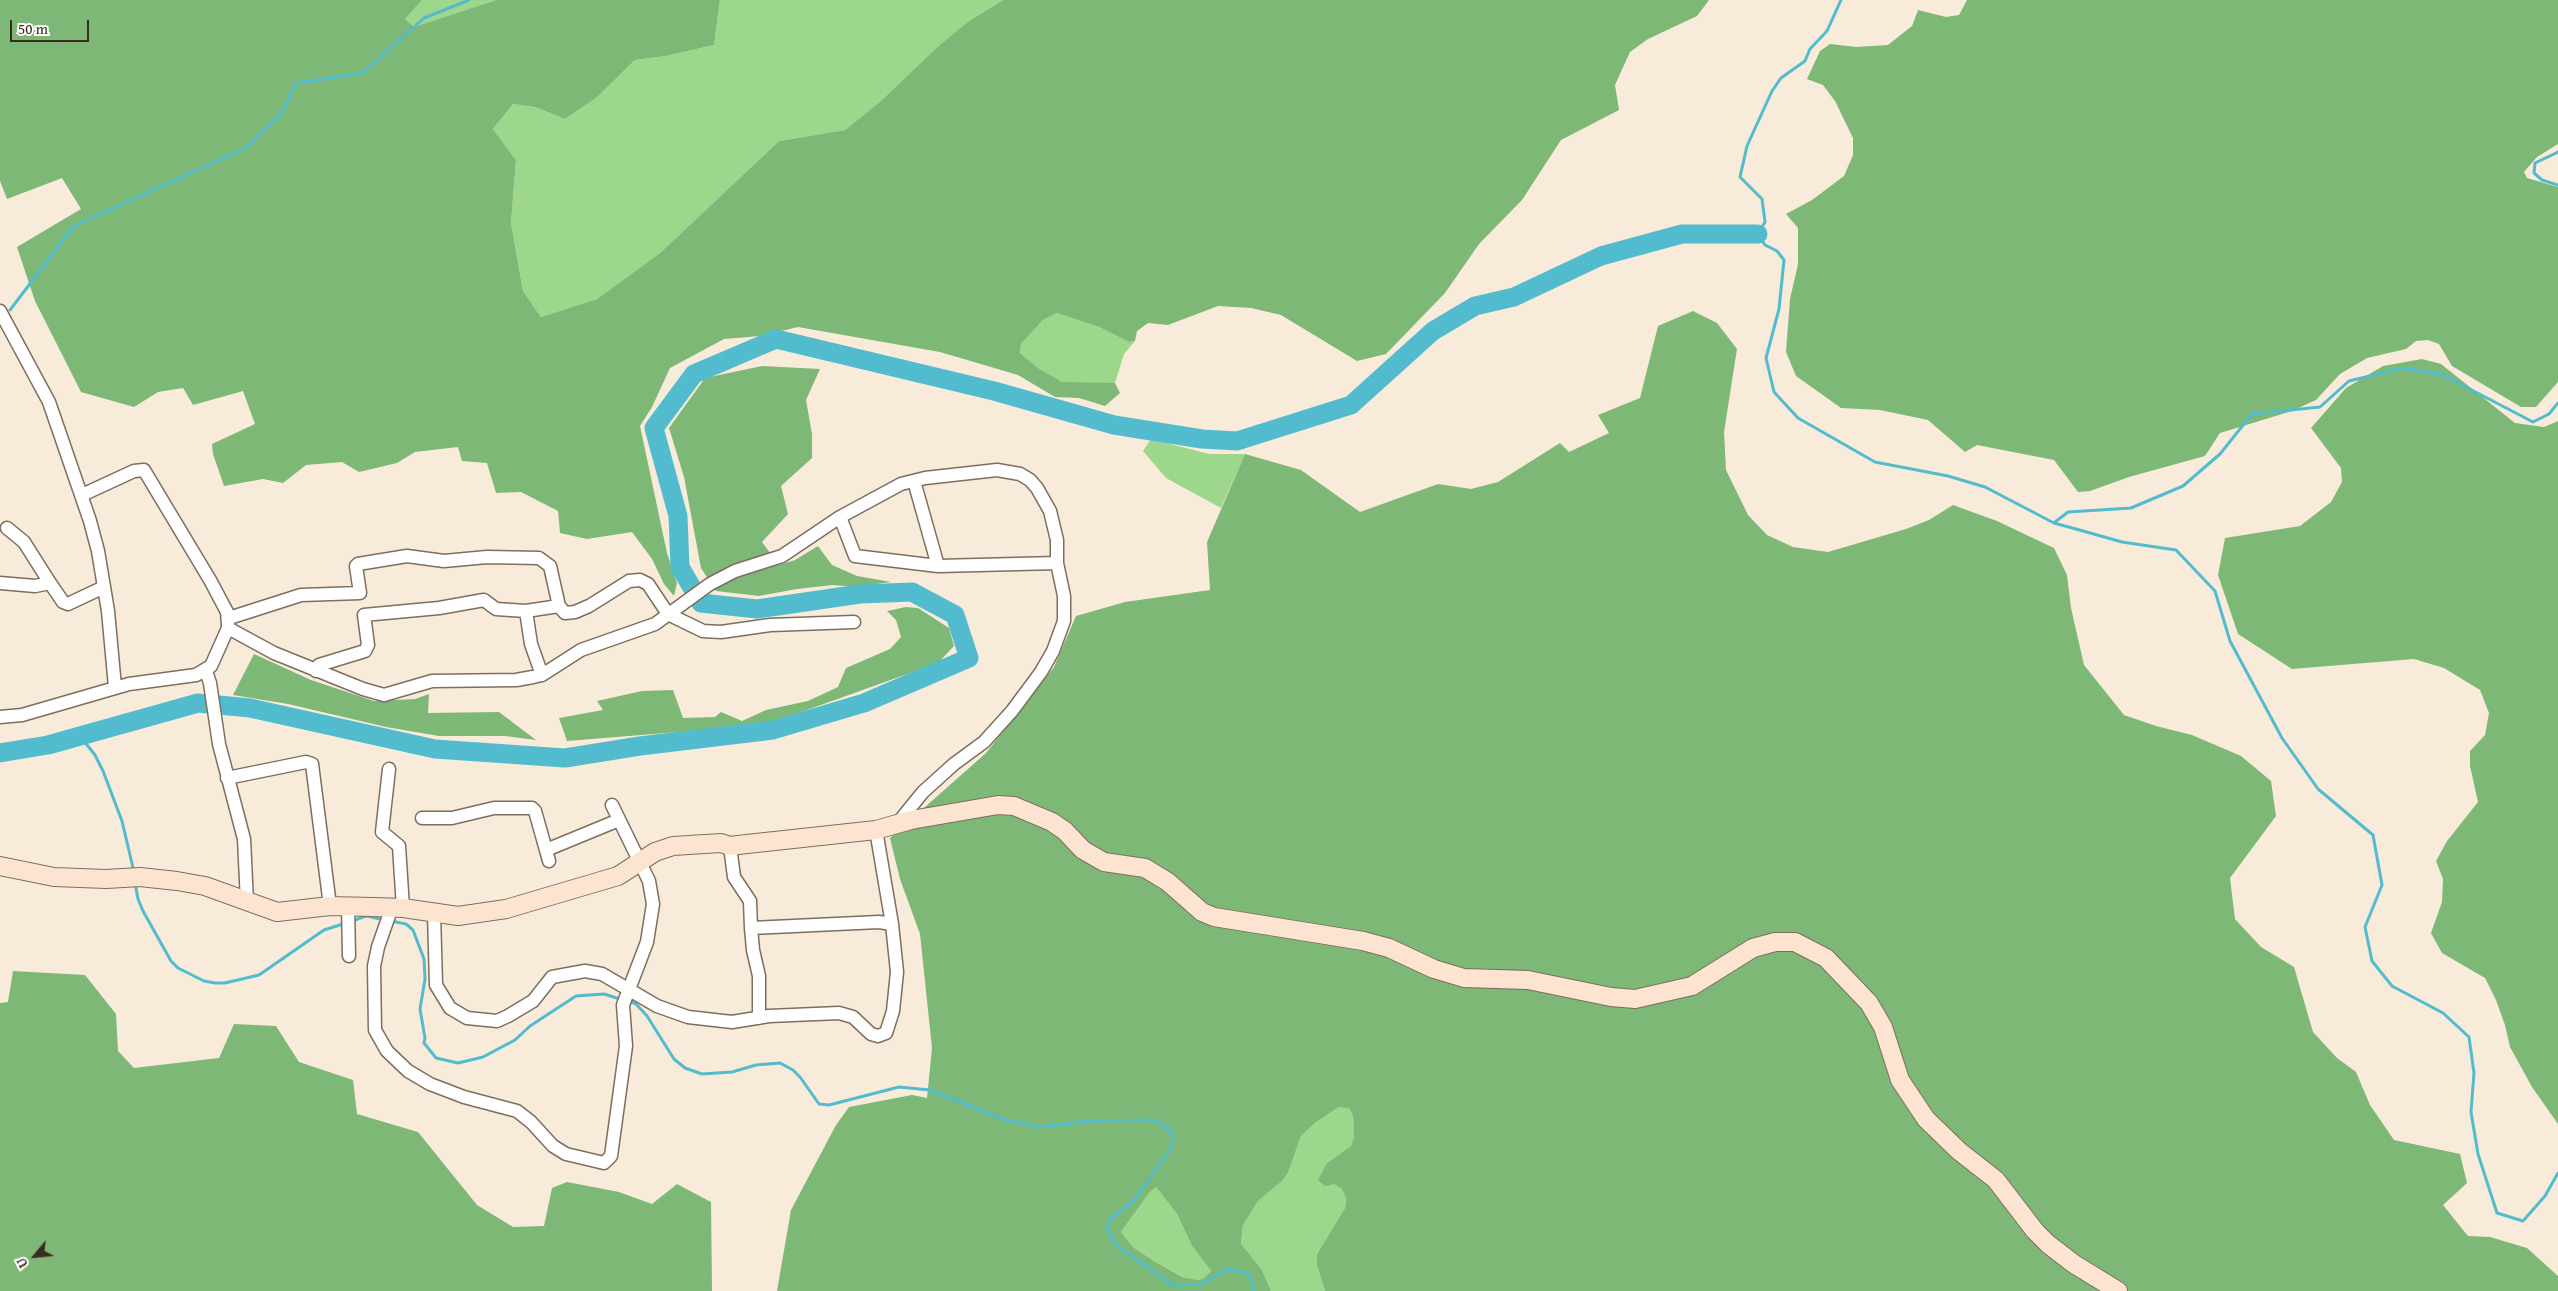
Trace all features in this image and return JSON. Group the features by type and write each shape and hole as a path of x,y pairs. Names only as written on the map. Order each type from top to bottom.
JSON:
{"street":[{"path":"0,311 44,390 82,495 98,551 104,586 115,687"},
{"path":"82,495 134,471 144,470 202,565 229,623 274,653 363,690 384,695 432,681 516,680 542,675 582,650 655,624 684,601 710,584 735,571 782,556 840,517 901,484 997,470 1020,474 1030,480 1044,498 1050,511 1057,540 1057,563 1064,596 1064,621 1053,651 1041,672 998,728 923,792 897,824"},
{"path":"914,481 938,566"},
{"path":"840,517 855,556 938,566 1057,563"},
{"path":"7,528 24,542 63,602 68,604 104,586"},
{"path":"316,671 319,666 365,651 368,645 356,566 368,562 408,556 444,561 487,557 539,558 550,566 559,606 565,613 575,612 629,581 640,580 648,584 668,614 703,631 712,632 770,625 854,622"},
{"path":"0,583 35,586 50,583"},
{"path":"247,902 246,852 227,778 208,677 229,623 301,595 360,593"},
{"path":"364,614 439,608 484,600 496,609 526,611 559,606"},
{"path":"526,611 531,644 542,675"},
{"path":"0,717 22,715 115,687 183,678 208,677"},
{"path":"227,778 306,762 312,764 330,906"},
{"path":"389,769 382,832 399,846 393,912 374,966 375,1030 387,1051 408,1071 430,1084 464,1097 517,1111 531,1122 553,1146 566,1154 599,1164 607,1162 611,1156 626,1046 626,996 647,942 652,921 652,893 640,862 612,805"},
{"path":"0,866 54,877 132,878 206,886 277,912 330,906 348,910 434,913 458,916 506,909 618,876 655,852 673,846 721,843 730,846 876,830 897,824 998,805 1014,806 1052,822 1065,831 1090,856 1112,865 1145,868 1168,882 1202,912 1214,917 1363,941 1389,948 1434,969 1464,978 1528,980 1611,997 1635,999 1692,986 1753,948 1785,941 1803,944 1826,958 1860,992 1878,1015 1900,1080 1926,1119 1959,1151 1996,1180 2035,1231 2048,1244 2074,1264 2118,1291"},
{"path":"422,818 452,818 494,808 532,808 535,811 548,856 619,820"},
{"path":"434,913 436,985 450,1008 467,1018 497,1021 532,1001 552,977 573,972 602,974 626,996 688,1017 732,1022 759,1018 848,1014 858,1020 871,1034 882,1035 886,1032 891,1019 897,972 892,924 876,830"},
{"path":"730,846 734,877 750,901 753,950 759,976 759,1018"},
{"path":"348,910 349,956"},
{"path":"751,928 879,922 892,924"}],"green space":[{"path":"0,0 422,0 405,19 414,27 496,0 720,0 714,45 666,56 635,60 596,98 565,119 535,107 513,104 493,129 516,160 511,223 523,291 541,317 597,299 660,253 779,141 845,130 882,100 940,45 969,21 1003,0 1709,0 1697,16 1648,39 1630,52 1615,85 1619,110 1561,140 1522,200 1479,244 1445,293 1386,354 1357,361 1281,315 1251,308 1218,306 1168,325 1148,323 1137,331 1135,341 1129,342 1099,327 1057,313 1043,320 1021,344 1020,353 1038,368 1062,382 1115,383 1120,393 1105,406 1079,398 1055,397 1018,375 940,352 798,327 760,336 724,339 670,368 652,407 640,426 667,553 677,583 674,596 664,584 652,559 632,532 587,539 560,533 558,511 521,492 496,493 487,463 462,461 458,447 415,452 397,463 359,472 342,462 306,465 283,483 263,479 224,486 213,454 212,444 255,424 243,391 193,405 183,388 158,392 134,407 81,392 35,301 17,247 81,209 62,178 7,199 0,181"},
{"path":"422,0 496,0 414,27 405,19"},
{"path":"720,0 1003,0 969,21 882,100 845,130 779,141 660,253 597,299 541,317 523,291 511,223 516,160 493,129 513,104 535,107 565,119 596,98 635,60 666,56 714,45"},
{"path":"1967,0 2558,0 2558,144 2537,157 2524,172 2527,178 2558,187 2558,382 2536,407 2521,407 2452,366 2439,344 2428,340 2416,341 2406,349 2367,358 2340,374 2316,400 2292,411 2220,433 2205,456 2129,477 2090,491 2078,492 2054,460 1977,445 1965,452 1928,420 1880,410 1841,408 1796,376 1786,352 1790,299 1798,264 1798,228 1786,214 1812,200 1844,176 1853,155 1853,138 1835,101 1823,85 1807,79 1820,51 1830,44 1856,47 1888,45 1912,26 1918,10 1946,17 1959,15"},
{"path":"1693,311 1717,323 1737,349 1724,432 1726,470 1748,515 1767,535 1793,547 1828,552 1906,529 1929,520 1953,505 1997,521 2054,548 2067,575 2071,608 2084,665 2124,715 2156,726 2192,735 2241,756 2271,781 2276,816 2230,878 2235,919 2261,947 2294,967 2313,1032 2337,1058 2356,1072 2370,1105 2394,1140 2460,1154 2467,1183 2443,1205 2468,1236 2490,1237 2527,1248 2558,1276 2558,1291 1325,1291 1317,1265 1317,1254 1345,1208 1346,1198 1342,1189 1334,1184 1325,1186 1318,1180 1327,1163 1351,1146 1354,1136 1353,1116 1349,1108 1339,1107 1315,1123 1301,1136 1288,1173 1282,1181 1258,1201 1243,1225 1241,1244 1261,1269 1271,1291 777,1291 791,1210 836,1125 849,1107 912,1095 927,1098 932,1048 920,934 900,879 890,838 986,753 1054,667 1076,616 1125,602 1210,590 1207,542 1245,454 1301,470 1360,512 1438,484 1471,489 1498,482 1560,443 1569,452 1609,433 1598,415 1640,398 1658,326","holes":["1156,1187 1177,1214 1192,1246 1211,1271 1199,1280 1182,1277 1154,1261 1133,1247 1121,1232 1150,1192"]},
{"path":"1057,313 1099,327 1129,342 1135,341 1124,354 1115,383 1062,383 1038,368 1020,353 1021,344 1043,320"},
{"path":"2422,359 2441,364 2515,423 2544,427 2558,421 2558,1124 2532,1087 2510,1047 2496,1000 2485,978 2442,953 2431,933 2442,902 2443,879 2436,861 2447,841 2478,802 2470,766 2470,751 2485,735 2489,713 2480,690 2444,668 2414,659 2292,669 2238,634 2218,575 2225,538 2300,526 2331,502 2342,482 2341,468 2311,428 2346,388 2383,366"},
{"path":"762,366 820,369 806,400 812,434 812,458 781,486 788,514 762,542 779,565 795,560 818,546 832,565 857,576 891,582 855,587 833,585 759,596 716,591 701,568 684,477 669,428 705,378"},
{"path":"1151,439 1209,454 1245,454 1221,508 1166,478 1143,451"},
{"path":"906,607 918,608 949,628 954,646 938,663 765,725 567,741 559,718 603,710 597,701 642,691 673,690 683,718 715,717 721,712 742,721 766,710 808,701 838,687 846,668 890,649 901,637 896,620 887,611"},
{"path":"254,654 311,680 374,701 415,699 429,694 428,713 499,712 536,740 505,736 439,736 386,727 288,704 233,695"},
{"path":"13,971 85,975 116,1014 118,1051 134,1068 219,1058 234,1024 276,1026 299,1062 353,1080 357,1114 418,1132 477,1205 513,1227 544,1226 552,1188 567,1182 619,1192 652,1204 677,1184 711,1202 712,1291 0,1291 0,1003 8,1002"},
{"path":"1339,1107 1349,1107 1353,1116 1354,1136 1351,1146 1327,1163 1334,1184 1343,1189 1346,1198 1345,1208 1317,1254 1317,1265 1325,1291 1271,1291 1241,1244 1243,1225 1258,1201 1282,1181 1288,1173 1301,1136 1315,1123"},
{"path":"1156,1187 1177,1214 1192,1246 1211,1271 1204,1278 1199,1280 1182,1277 1133,1247 1121,1232 1150,1192"}],"waterway":[{"path":"10,310 74,226 246,148 281,114 296,83 363,73 424,18 469,0"},
{"path":"1841,0 1827,31 1810,49 1805,61 1781,78 1772,91 1747,146 1740,177 1762,199 1765,222 1758,234 1765,245 1777,251 1784,260 1779,309 1766,358 1774,392 1798,418 1875,462 1948,476 1985,487 2054,523 2122,542 2176,550 2215,591 2230,641 2282,738 2318,789 2373,835 2382,885 2365,927 2372,961 2392,986 2443,1013 2469,1037 2474,1073 2471,1112 2478,1154 2497,1213 2523,1221 2545,1196 2558,1173"},
{"path":"2558,152 2535,163 2534,173 2542,180 2558,185"},
{"path":"0,753 48,745 198,703 250,708 435,749 565,758 640,746 773,730 864,703 969,658 955,615 912,592 860,594 757,609 701,603 680,567 678,516 654,428 694,374 776,339 994,391 1114,425 1202,439 1237,441 1351,405 1433,331 1475,306 1514,297 1601,256 1682,234 1758,234"},
{"path":"2055,522 2068,512 2131,508 2183,486 2220,454 2252,414 2320,407 2349,381 2403,368 2441,374 2533,422 2549,414 2558,403"},
{"path":"80,736 95,755 103,771 122,821 134,872"},
{"path":"135,883 138,899 143,911 171,961 178,968 204,981 225,983 259,975 324,930 346,923"},
{"path":"352,921 366,916 385,920"},
{"path":"391,921 406,924 413,930 424,959 425,979 420,1009 425,1038 424,1043 436,1058 458,1063 483,1057 515,1040 530,1026 576,996 604,994 623,1000"},
{"path":"629,1001 636,1004 647,1016 674,1059 685,1068 702,1074 732,1072 756,1065 780,1063 793,1070 800,1077 819,1104 829,1105 899,1087 930,1090 1003,1119 1040,1127 1090,1121 1154,1120 1171,1131 1173,1141 1170,1150 1135,1199 1110,1220 1107,1229 1117,1246 1173,1285 1201,1284 1228,1269 1247,1273 1252,1281 1254,1291"}]}
